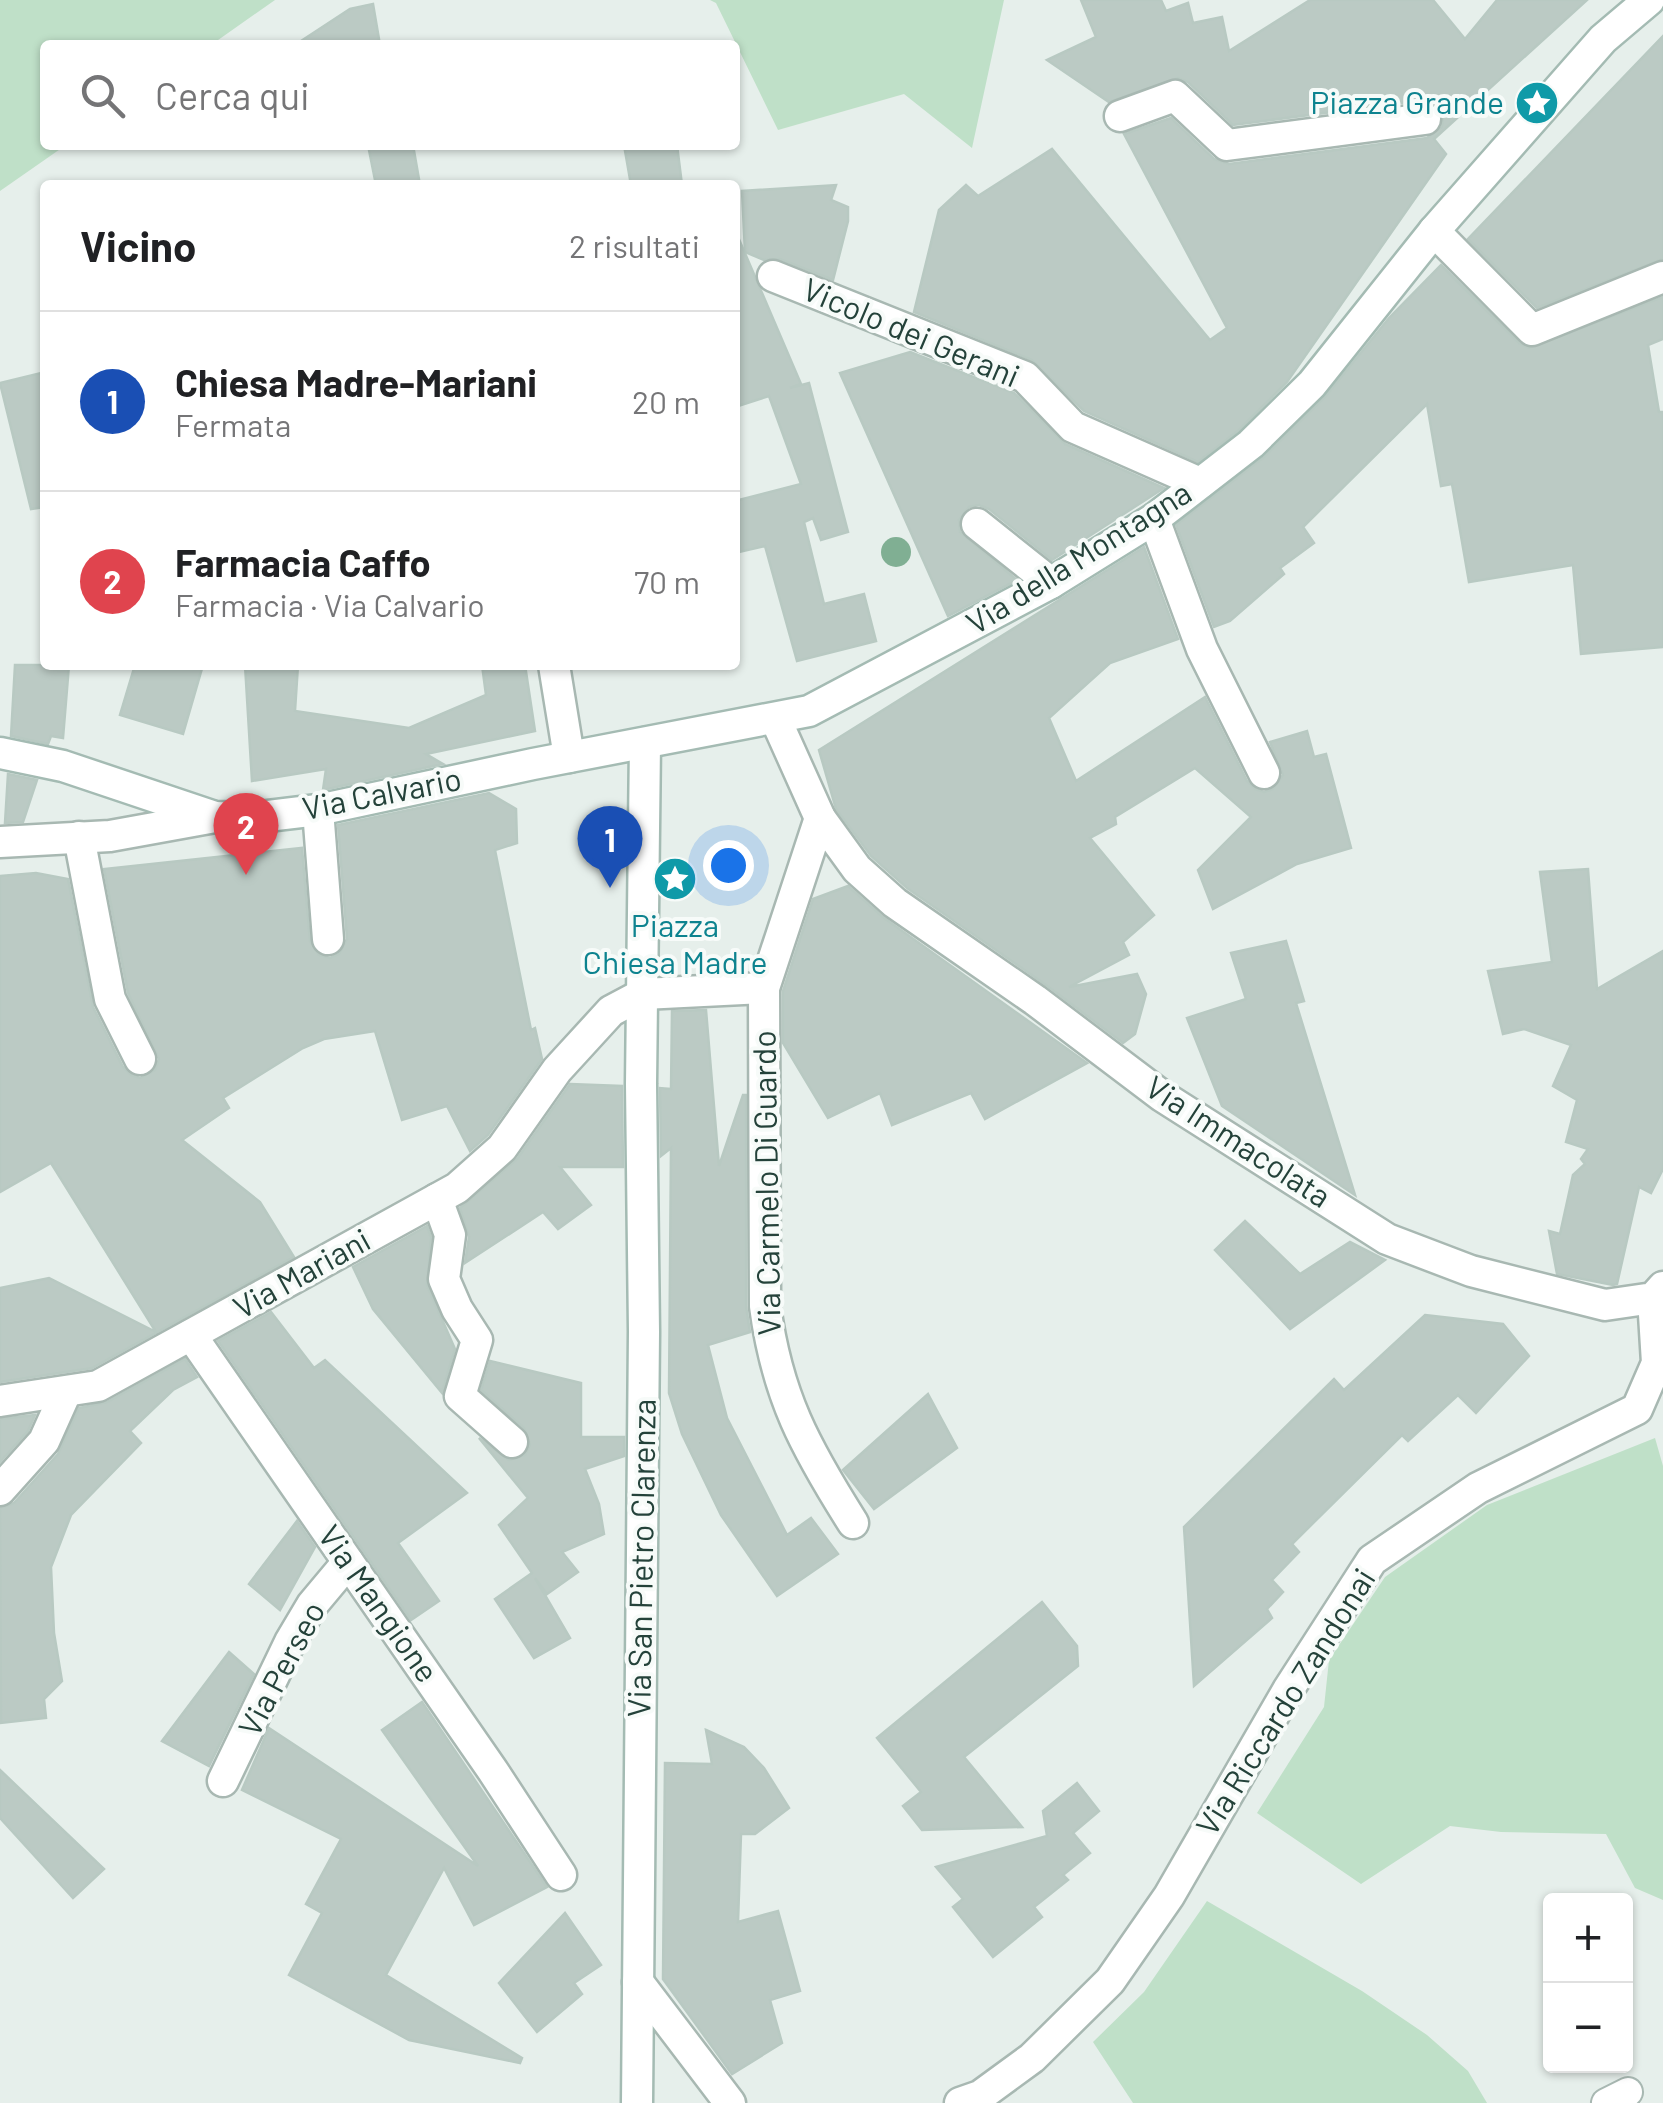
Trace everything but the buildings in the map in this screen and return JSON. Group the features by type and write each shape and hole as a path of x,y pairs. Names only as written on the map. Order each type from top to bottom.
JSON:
{"street":[{"name":"Via della Montagna","path":"646,743 809,711 1051,583 1154,519 1252,444 1312,384 1475,184 1603,39 1649,0"},
{"path":"1120,116 1175,96 1227,144 1425,119"},
{"path":"1434,231 1532,330 1663,277"},
{"name":"Vicolo dei Gerani","path":"772,276 1025,377 1073,427 1200,483"},
{"path":"1154,519 1202,650 1264,773"},
{"path":"977,524 1051,583"},
{"path":"555,670 569,757"},
{"name":"Via Immacolata","path":"776,720 820,818 857,869 895,904 1036,1000 1162,1096 1388,1238 1471,1271 1605,1305 1658,1292"},
{"name":"Via Calvario","path":"0,753 62,766 214,817 250,818 318,810 646,743"},
{"name":"Via San Pietro Clarenza","path":"636,2103 646,743"},
{"path":"318,810 328,939"},
{"path":"0,842 110,836 214,817"},
{"name":"Via Carmelo Di Guardo","path":"820,818 764,996 765,1306 772,1354 797,1428 853,1523"},
{"path":"79,837 110,999 140,1058"},
{"path":"643,1003 764,996"},
{"name":"Via Mariani","path":"0,1401 98,1386 457,1188 502,1148 558,1070 611,1011 643,1003"},
{"path":"437,1199 450,1235 444,1279 476,1340 460,1396 512,1442"},
{"name":"Via Riccardo Zandonai","path":"960,2103 980,2096 1032,2058 1110,1981 1169,1896 1288,1690 1372,1560 1478,1488 1637,1409 1657,1363 1658,1292"},
{"name":"Via Mangione","path":"191,1335 562,1875"},
{"path":"0,1490 44,1440 66,1392"},
{"name":"Via Perseo","path":"223,1781 304,1617 348,1562"},
{"path":"638,1982 730,2103"}],"green space":[{"path":"0,0 275,0 218,40 40,40 40,150 59,150 0,191"},
{"path":"710,0 1004,0 972,148 904,94 778,130 740,52 740,40 734,40 716,3"},
{"path":"1655,1438 1663,1466 1663,1900 1635,1888 1606,1834 1501,1832 1450,1826 1361,1884 1257,1813 1324,1707 1329,1660 1385,1577 1487,1505"},
{"path":"1207,1901 1362,1991 1427,2035 1468,2071 1487,2103 1133,2103 1093,2042 1144,1992"}],"place":[{"name":"Piazza Grande","path":"1537,103"},
{"name":"Farmacia Caffo","path":"246,875"},
{"name":"Piazza Chiesa Madre","path":"675,879"},
{"name":"Chiesa Madre-Mariani","path":"610,888"}]}
